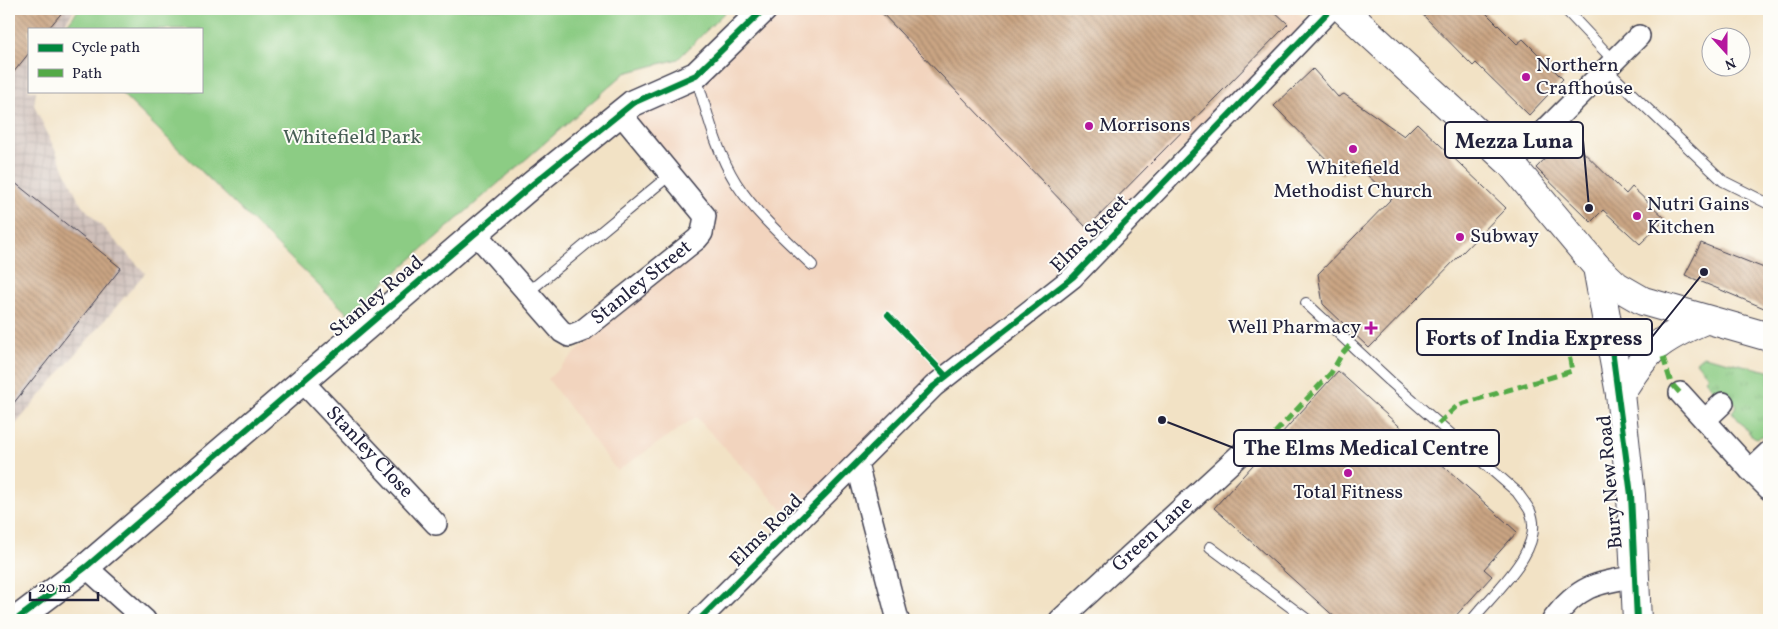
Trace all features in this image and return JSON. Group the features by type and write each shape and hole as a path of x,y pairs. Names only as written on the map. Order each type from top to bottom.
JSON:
{"main road":[{"name":"Bury New Road","path":"1343,9 1511,164 1597,267 1620,394 1631,495 1637,620"},
{"path":"1597,267 1617,286 1642,301 1705,320 1768,334"},
{"path":"1620,394 1637,366 1656,345 1672,334 1705,320"}],"street":[{"name":"Stanley Road","path":"16,620 86,567 302,381 633,102 696,75 764,9"},
{"name":"Elms Street","path":"857,464 934,386 1073,277 1331,9"},
{"path":"1511,164 1639,36"},
{"name":"Stanley Street","path":"476,234 562,332 569,336 575,335 697,239 702,232 705,216 620,113"},
{"name":"Stanley Close","path":"302,381 436,524"},
{"path":"1680,393 1769,489"},
{"path":"1705,420 1723,403"},
{"name":"Green Lane","path":"1060,620 1247,448"},
{"path":"1750,470 1769,452"},
{"name":"Elms Road","path":"699,620 857,464"},
{"path":"857,464 898,620"},
{"path":"86,567 145,620"},
{"path":"1553,620 1569,600 1584,588 1605,580 1635,577"}],"lane":[{"path":"1565,9 1610,65 1723,181 1769,204"},
{"path":"696,75 716,143 736,184 772,226 812,264"},
{"path":"527,292 671,174"},
{"path":"1306,303 1390,382 1517,492 1531,513 1532,535 1526,555 1472,620"},
{"path":"1210,548 1308,620"}],"shaded area":[{"path":"9,9 75,9 62,28 28,28 28,92 36,92 34,105 80,203 145,273 9,432"},
{"path":"784,9 1294,9 1309,24 796,524 696,417 617,471 548,379 715,220 630,118 752,39"}],"green space":[{"name":"Whitefield Park","path":"79,9 728,9 678,59 625,73 348,314 120,92 202,92 202,28 65,28"},
{"path":"1703,356 1769,371 1769,430 1763,436 1756,438 1750,434 1732,412 1737,405 1724,391 1717,395 1705,379 1708,376 1696,362"}],"building":[{"path":"9,9 65,9 49,28 28,28 28,54 9,78"},
{"name":"Morrisons","path":"878,9 1272,9 1288,24 1087,228"},
{"path":"1417,9 1482,9 1517,44 1523,39 1563,79 1529,115 1476,63 1473,66"},
{"path":"1313,69 1338,97 1344,94 1404,136 1417,123 1506,208 1369,348 1323,304 1318,274 1392,198 1353,162 1342,175 1274,106"},
{"path":"1567,136 1626,194 1632,187 1666,219 1640,244 1603,210 1591,222 1536,168"},
{"path":"9,178 121,268 9,409"},
{"path":"1701,243 1769,270 1769,295 1764,308 1685,275"},
{"name":"Total Fitness","path":"1338,371 1517,532 1484,569 1492,576 1452,620 1338,620 1214,508"}],"marked path":[{"path":"1438,424 1458,405 1572,371 1567,343"},
{"path":"1239,456 1256,453 1331,373 1342,354 1350,345"},
{"path":"1663,357 1671,383 1680,393"}],"cycle path":[{"path":"16,620 86,567 534,183 633,103 696,75 764,9"},
{"path":"699,620 934,386 1073,277 1331,9"},
{"path":"888,315 946,376"},
{"path":"1611,342 1631,495 1637,620"}],"place":[{"name":"Northern Crafthouse","path":"1526,77"},
{"name":"Morrisons","path":"1089,126"},
{"name":"Whitefield Methodist Church","path":"1353,149"},
{"name":"Mezza Luna","path":"1589,208"},
{"name":"Nutri Gains Kitchen","path":"1637,216"},
{"name":"Subway","path":"1460,237"},
{"name":"Forts of India Express","path":"1704,272"},
{"name":"Well Pharmacy","path":"1371,328"},
{"name":"The Elms Medical Centre","path":"1162,420"},
{"name":"Total Fitness","path":"1348,473"}]}
